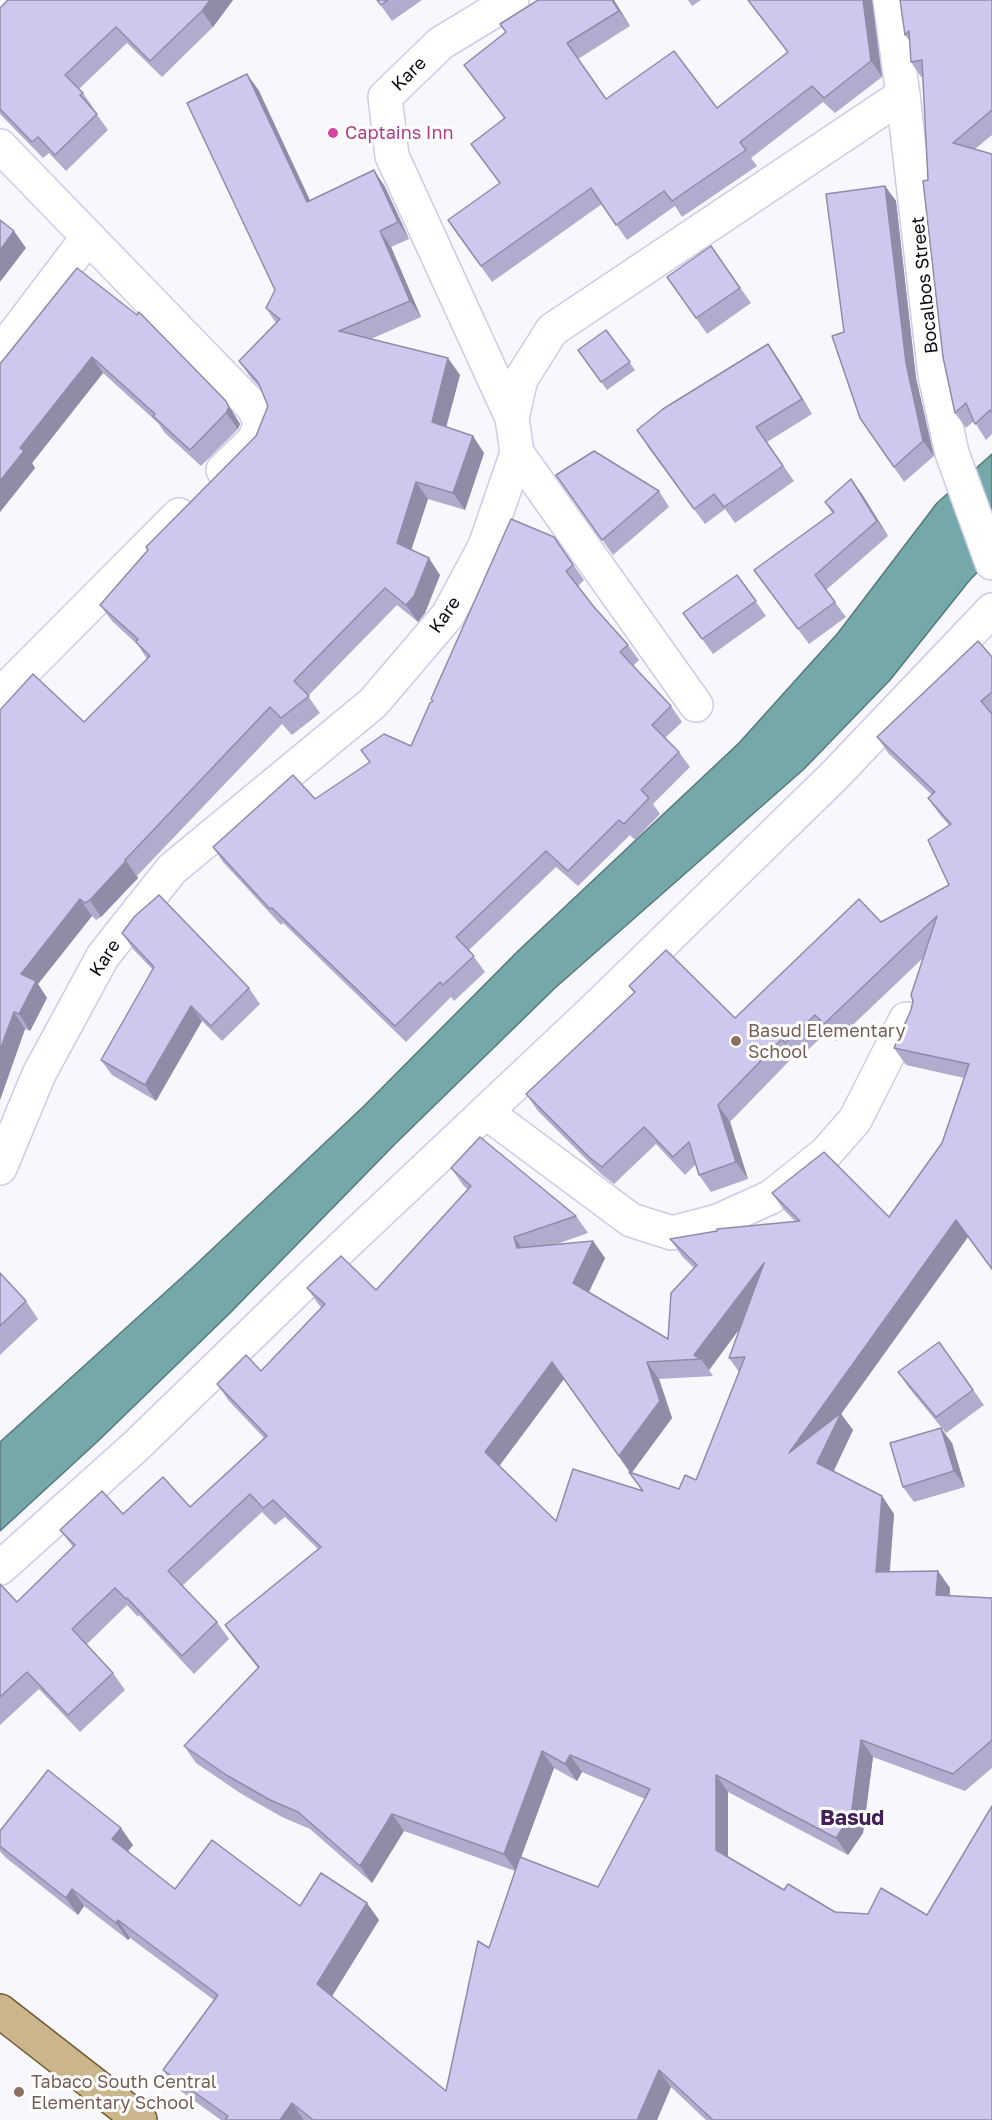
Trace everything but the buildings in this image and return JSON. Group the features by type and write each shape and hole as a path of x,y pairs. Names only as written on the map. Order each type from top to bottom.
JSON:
{"main road":[{"path":"0,2011 140,2120"}],"street":[{"name":"Kare","path":"0,1168 39,1074 103,956 172,869 373,703 448,615 485,546 517,453 512,418 392,156 385,96 441,43 512,0"},
{"name":"Bocalbos Street","path":"890,0 935,376 952,453 992,563"},
{"path":"512,418 521,379 552,330 903,95"},
{"path":"0,146 253,407 261,423 254,440 0,695"},
{"path":"0,352 88,237"},
{"path":"517,453 696,705"},
{"path":"0,1568 136,1446 308,1280 487,1113 835,775 992,610"},
{"path":"487,1113 631,1220 672,1233 718,1221 771,1197 826,1154 855,1120 906,1019"}],"water":[{"path":"992,454 992,557 969,581 890,680 804,769 555,988 395,1144 230,1313 97,1442 0,1531 0,1442 190,1270 363,1107 518,951 739,743 838,633 937,503"}],"place":[{"name":"Captains Inn","path":"333,133"},
{"name":"Basud Elementary School","path":"736,1041"},
{"name":"Tabaco South Central Elementary School","path":"19,2092"}],"district":[{"name":"Basud","path":"852,1818"}]}
